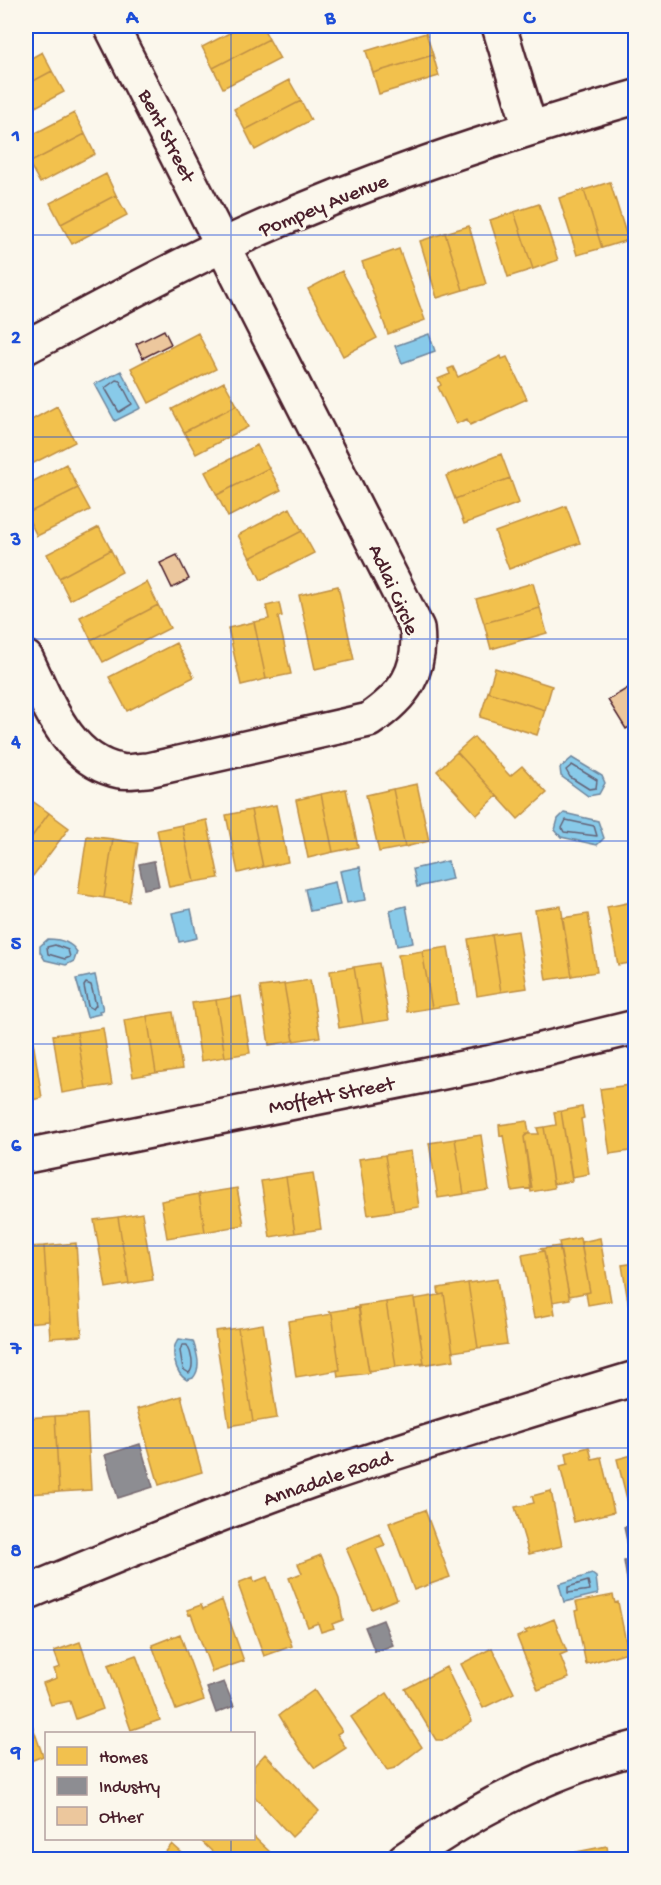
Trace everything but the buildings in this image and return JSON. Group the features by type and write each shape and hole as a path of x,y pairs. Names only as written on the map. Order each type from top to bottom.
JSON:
{"street":[{"name":"Bent Street","path":"111,26 224,245"},
{"path":"499,26 530,128"},
{"name":"Pompey Avenue","path":"26,347 224,245 369,184 530,128 636,98"},
{"name":"Adlai Circle","path":"26,658 58,723 75,745 97,764 121,772 148,770 369,720 398,696 416,666 420,648 417,628 224,245"},
{"name":"Moffett Street","path":"26,1156 488,1063 636,1027"},
{"name":"Annadale Road","path":"26,1593 148,1543 308,1482 474,1426 636,1378"},
{"path":"404,1860 444,1831 506,1796 563,1772 636,1748"}],"water":[{"path":"429,334 435,351 402,363 395,346"},
{"path":"121,371 141,408 115,421 95,384"},
{"path":"572,758 602,776 605,783 599,794 588,796 561,776 560,768"},
{"path":"564,813 598,821 604,838 597,845 561,837 555,830 558,819"},
{"path":"448,861 452,879 417,887 413,869"},
{"path":"360,867 366,900 347,903 340,871"},
{"path":"335,882 340,905 310,911 305,889"},
{"path":"406,906 413,943 397,946 390,910"},
{"path":"191,909 197,938 179,942 172,913"},
{"path":"48,939 68,943 77,952 74,961 66,965 45,960 40,952 40,946"},
{"path":"95,975 103,1010 99,1011 100,1014 87,1017 76,979"},
{"path":"179,1339 193,1341 197,1355 196,1374 187,1380 179,1372 175,1361 174,1349"},
{"path":"592,1574 596,1577 598,1594 564,1602 559,1584"}]}
